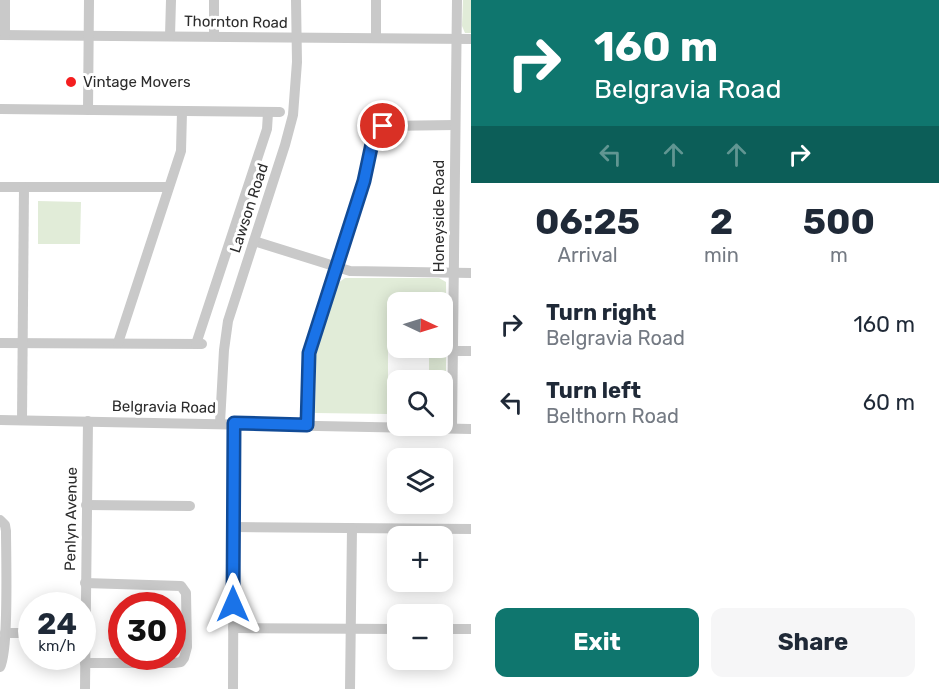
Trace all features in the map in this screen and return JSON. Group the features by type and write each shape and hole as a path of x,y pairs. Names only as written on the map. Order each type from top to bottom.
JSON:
{"street":[{"path":"3,35 5,0"},
{"path":"88,110 89,0"},
{"path":"170,36 171,0"},
{"path":"214,0 214,36"},
{"name":"Lawson Road","path":"220,423 226,334 293,115 297,62 296,0"},
{"path":"376,0 376,38"},
{"name":"Honeyside Road","path":"453,351 457,0"},
{"name":"Thornton Road","path":"3,35 471,39"},
{"path":"0,110 280,112"},
{"path":"118,343 181,151 182,112"},
{"path":"0,343 199,344 267,129 268,112"},
{"path":"307,425 309,353 364,181 374,134 378,129 391,125 455,125"},
{"path":"0,187 168,187"},
{"path":"22,420 24,187"},
{"path":"254,241 350,271 471,273"},
{"path":"453,351 471,351"},
{"name":"Belgravia Road","path":"0,420 387,427"},
{"name":"Penlyn Avenue","path":"85,592 88,421"},
{"path":"232,689 234,423"},
{"name":"Belgravia Road","path":"453,428 471,429"},
{"path":"86,505 190,506"},
{"path":"0,520 5,525 6,531 3,592 5,633 3,659 0,667"},
{"path":"233,527 471,529"},
{"path":"350,689 351,528"},
{"path":"85,583 180,586 186,593 187,647 181,662 96,663"},
{"path":"233,628 387,629"},
{"path":"453,629 471,629"},
{"path":"5,633 18,633"},
{"name":"Penlyn Avenue","path":"85,670 85,689"}],"green space":[{"path":"463,0 471,0 471,33 465,33 462,26"},
{"path":"38,201 81,202 80,244 38,244"},
{"path":"345,278 439,278 446,282 446,292 387,292 387,414 315,413 316,354 338,283"},
{"path":"429,358 446,358 446,370 429,370"}],"place":[{"name":"Vintage Movers","path":"71,82"}],"route":[{"path":"233,604 234,423 307,425 309,353 364,181 374,134 383,126"}]}
